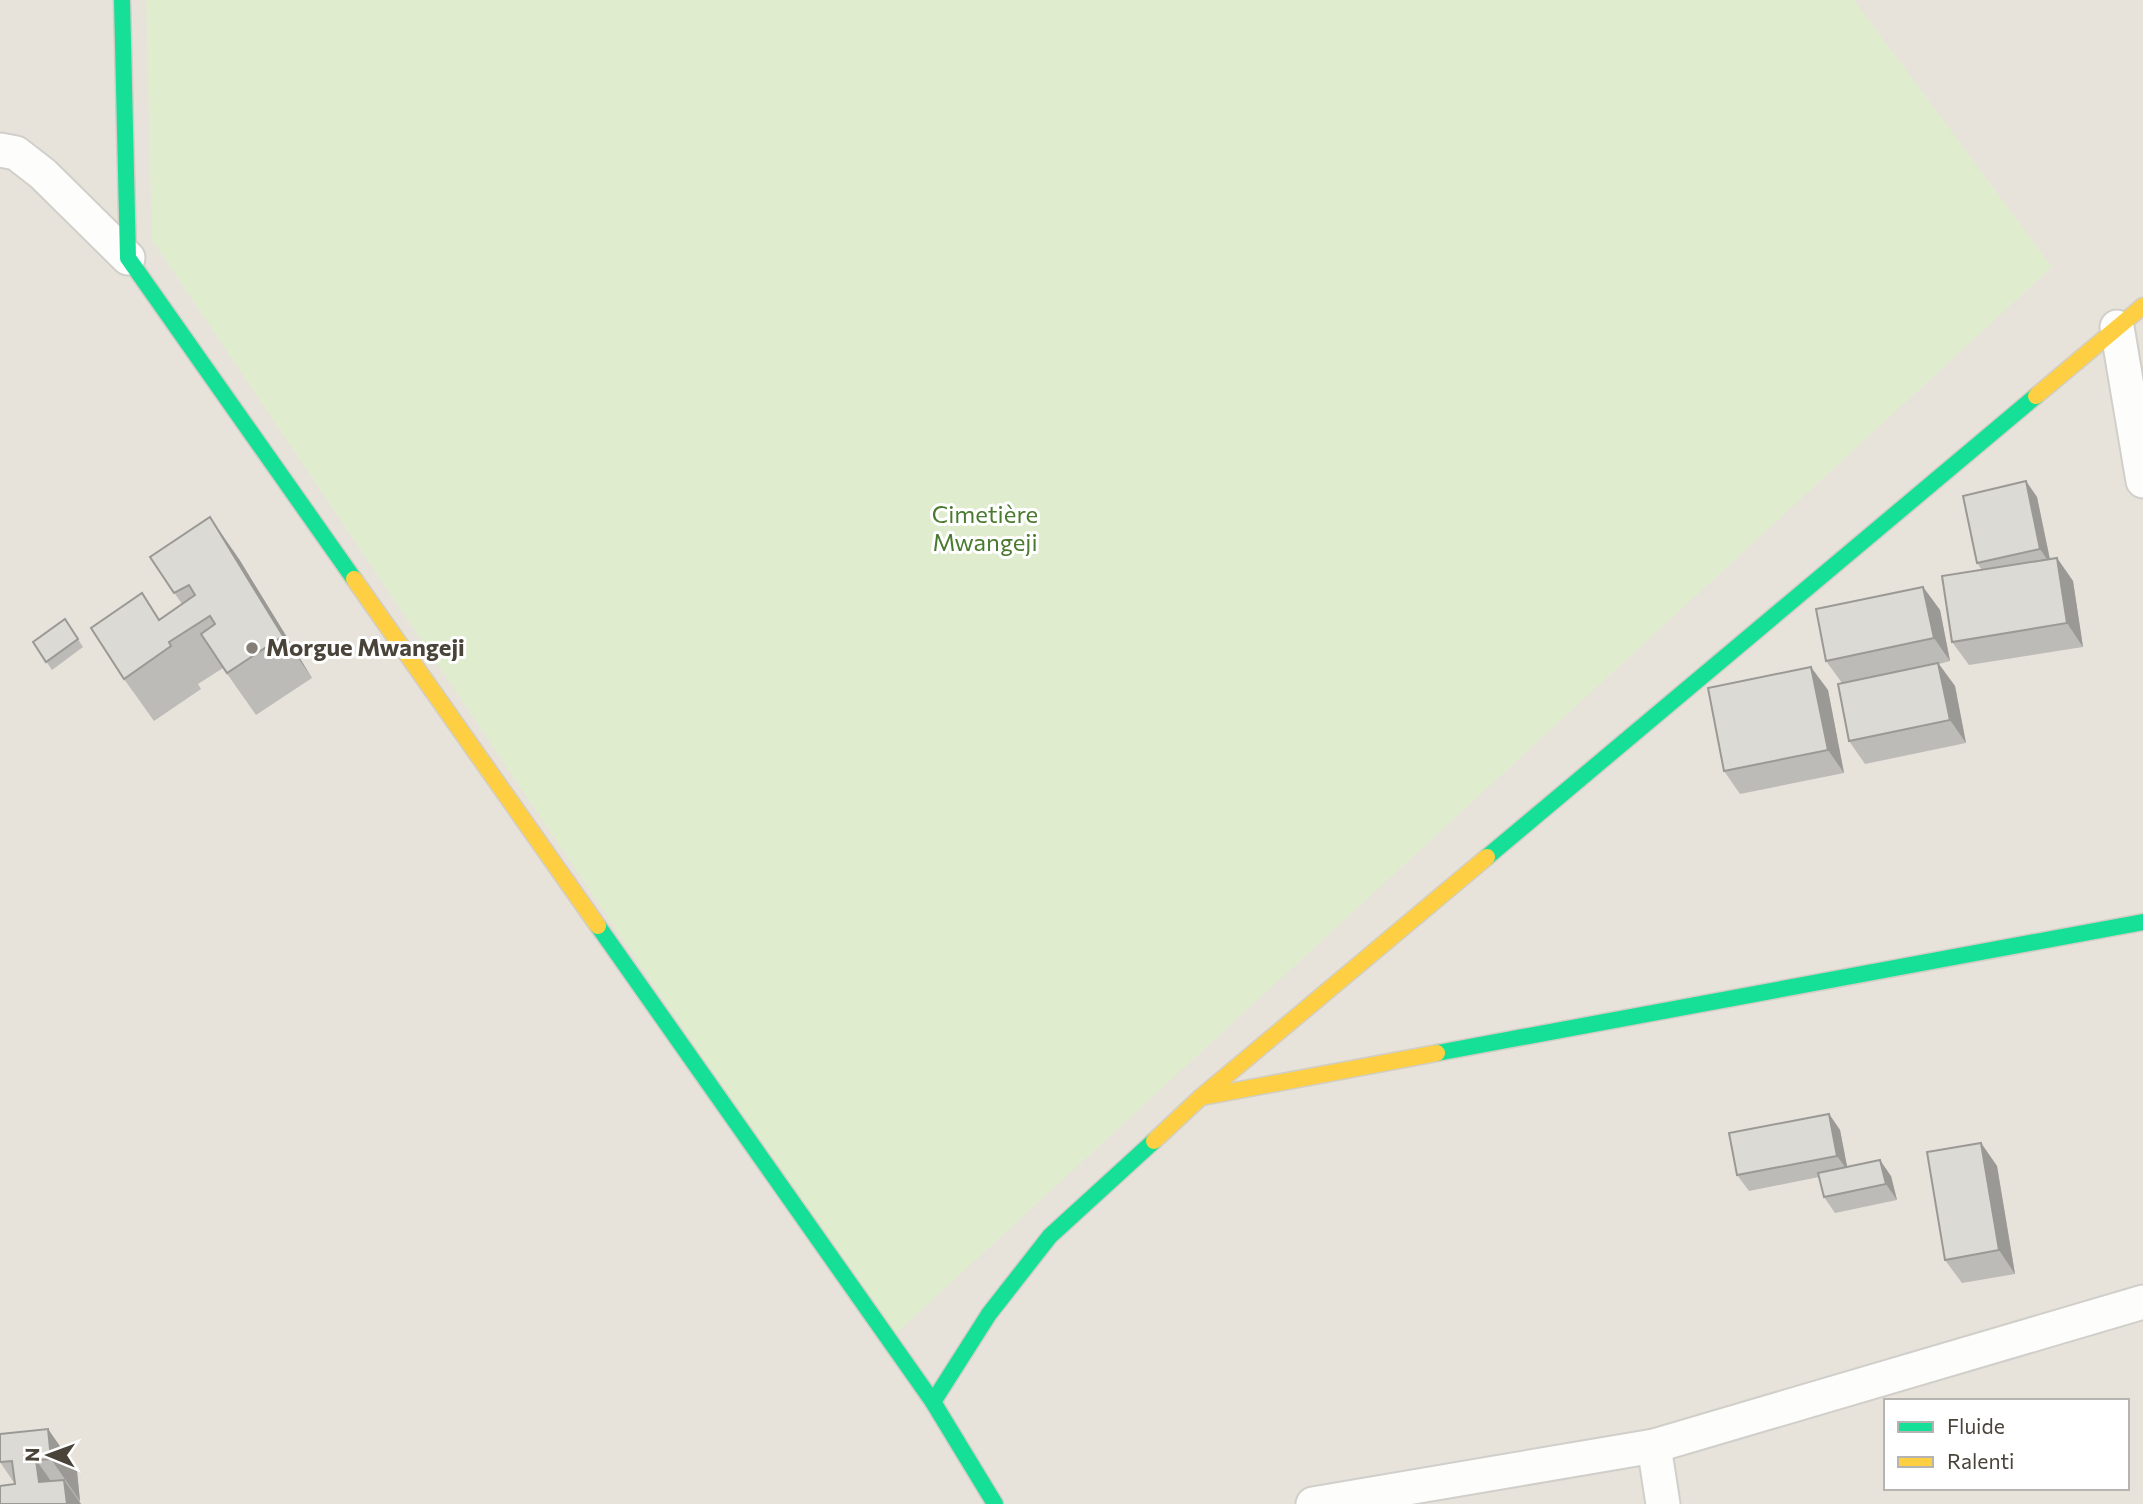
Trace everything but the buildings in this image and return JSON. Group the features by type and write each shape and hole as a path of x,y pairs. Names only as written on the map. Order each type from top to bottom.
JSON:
{"street":[{"path":"121,0 128,258"},
{"path":"0,150 16,153 43,174 128,258 933,1402 995,1504"},
{"path":"933,1402 989,1314 1050,1237 1201,1097 2143,306"},
{"path":"2117,327 2143,481"},
{"path":"1201,1097 2143,922"},
{"path":"1313,1504 1654,1446 2143,1302"},
{"path":"1654,1446 1662,1504"}],"shaded area":[{"path":"0,0 2143,0 2143,1504 0,1504"}],"green space":[{"name":"Cimetière Mwangeji","path":"146,0 1854,0 2052,267 891,1338 152,240"}],"traffic: fast":[{"path":"122,0 128,258 354,579"},
{"path":"1487,857 2036,396"},
{"path":"1437,1053 2143,922"},
{"path":"598,926 933,1402"},
{"path":"995,1504 933,1402 989,1314 1050,1236 1154,1141"}],"traffic: slow":[{"path":"2036,396 2143,306"},
{"path":"354,579 598,926"},
{"path":"1154,1141 1201,1097 1487,857"},
{"path":"1202,1097 1437,1053"}],"place":[{"name":"Morgue Mwangeji","path":"252,648"}]}
